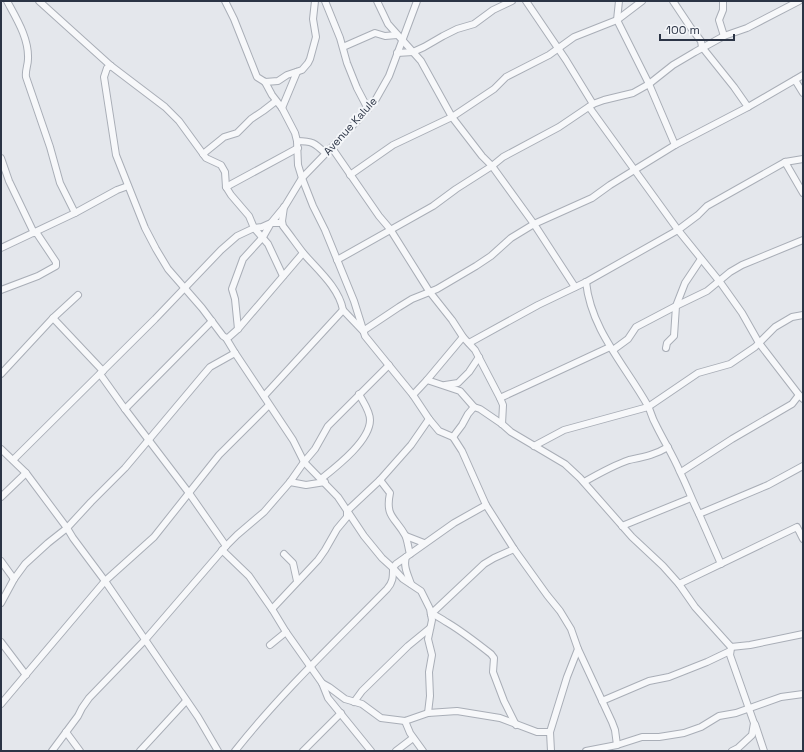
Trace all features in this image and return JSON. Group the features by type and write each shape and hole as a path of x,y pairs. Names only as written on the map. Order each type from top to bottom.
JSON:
{"street":[{"path":"7,1 23,35 28,60 26,77 37,105 60,183 75,213"},
{"path":"39,1 111,66 165,107 179,121 206,158 222,165 225,172 226,187 249,216 254,228 263,237 271,249 283,276"},
{"path":"225,1 234,19 254,72 257,77 265,82 282,108 295,133 298,165 302,178 354,302 363,332"},
{"path":"265,82 278,81 287,75 297,72 305,67 310,59 316,37 313,19 315,1"},
{"path":"325,1 357,88 368,109"},
{"path":"376,1 388,24 414,52 425,67 452,117 482,156 492,166 534,224 575,287"},
{"name":"Avenue Kalule","path":"238,329 235,299 232,289 243,259 263,237 302,178 368,109 382,90 398,53 417,1"},
{"path":"398,53 414,52 447,34 474,24 493,10 512,1"},
{"path":"526,1 559,49 591,105 634,170 678,230 720,282 742,313 760,343 802,397 681,472"},
{"path":"619,1 617,20 649,84 675,145"},
{"path":"350,175 393,145 452,117 494,89 506,77 559,49 574,37 617,20 642,1"},
{"path":"673,1 701,41 702,48 734,87 748,107"},
{"path":"723,1 723,11 719,20 724,36"},
{"path":"337,260 433,206 512,151 559,127 591,105 604,100 633,93 649,84 673,65 702,48 724,36 747,28 799,1"},
{"path":"343,47 374,33 385,36 397,35"},
{"path":"111,66 107,68 105,72 104,82 116,155 145,228 156,249 168,269 184,288 194,297 226,338 293,440 304,462 338,497 364,536 382,558 403,579 421,590 432,614 428,639 432,655 429,672 430,696 428,714"},
{"path":"282,108 297,72"},
{"path":"363,332 399,307 428,291 437,289 476,266 491,256 512,238 534,224 592,198 675,145 748,107 803,75"},
{"path":"795,80 803,93"},
{"path":"203,154 224,137 240,131 251,119 276,101"},
{"path":"226,187 297,144 309,141 314,143 326,153"},
{"path":"332,148 390,229 428,291 452,320 479,357 500,398 502,405 502,424"},
{"path":"1,158 9,182 35,232 56,262 56,266 38,276 1,290"},
{"path":"469,343 538,305 586,282 678,230 707,206 785,162 803,158"},
{"path":"785,162 803,193"},
{"path":"1,248 128,186"},
{"path":"284,206 282,223 303,253 327,280 340,300 343,310 363,332 370,344 414,395 429,419 439,431 453,436 462,451 486,505 514,549 560,611 571,629 578,649 615,730 617,745"},
{"path":"13,460 221,250 238,236 254,228 262,227 271,223 282,223"},
{"path":"500,398 611,349 628,339 636,327 676,306 693,299 720,282 730,272 742,265 803,240"},
{"path":"226,338 238,329 303,253"},
{"path":"666,348 667,343 674,336 676,306 685,283 701,259"},
{"path":"586,282 588,296 595,318 611,349 648,407 654,422 681,472 721,564"},
{"path":"1,374 53,318 78,295"},
{"path":"264,396 343,310"},
{"path":"534,446 564,430 648,407 698,374 728,366 760,343 775,327 790,318 803,315"},
{"path":"53,318 101,372 124,409 189,493 224,548 249,576 272,609 286,632 322,683 328,698 371,751"},
{"path":"124,409 212,321"},
{"path":"414,395 463,337"},
{"path":"1,603 14,579 25,564 67,528 125,468 210,367 235,353"},
{"path":"444,385 458,383 469,372 479,357"},
{"path":"52,751 78,716 89,698 145,640 224,548 264,512 290,482 315,449 328,426 389,365"},
{"path":"427,380 460,391"},
{"path":"458,383 460,391 474,408"},
{"path":"290,482 306,485 323,481 348,456 363,437 370,421 369,413 359,394"},
{"path":"1,704 105,581 145,546 219,455 269,405"},
{"path":"453,436 462,425 468,414 474,408 480,408 511,432 565,464 584,482 622,526 679,584 695,607 731,649 733,665 750,708 764,751"},
{"path":"272,609 318,560 330,539 347,517 347,511 380,480 411,445 429,419"},
{"path":"584,482 629,460 646,457 660,452 668,447"},
{"path":"1,449 26,473 67,528 198,717 218,751"},
{"path":"699,514 768,485 803,466"},
{"path":"1,497 26,473"},
{"path":"380,480 390,493 388,500 390,514 406,536 408,555 404,562 411,584"},
{"path":"622,526 691,498"},
{"path":"235,751 310,666 387,590 393,580 393,568 399,561 424,543 486,505"},
{"path":"679,584 800,526 803,539"},
{"path":"406,536 424,543"},
{"path":"432,614 484,564 514,549"},
{"path":"284,554 293,563 297,581"},
{"path":"1,561 14,579"},
{"path":"393,580 403,579"},
{"path":"432,614 439,616 447,623 454,626 491,654 494,658 493,672 504,701 516,725"},
{"path":"354,702 362,691 408,646 430,628"},
{"path":"270,645 286,632"},
{"path":"602,701 649,681 669,677 707,662 731,649 803,634"},
{"path":"1,642 26,675"},
{"path":"551,751 550,732 567,677 578,649"},
{"path":"322,683 329,686 345,699 362,704 381,718 405,721 428,714 457,712 500,718 537,732 550,732"},
{"path":"586,751 617,745 642,737 659,737 684,733 701,727 720,716 736,713 781,697 803,694"},
{"path":"140,751 186,701"},
{"path":"303,751 341,713"},
{"path":"405,721 413,738 423,751"},
{"path":"732,751 738,748 752,735 754,723"},
{"path":"66,732 80,751"},
{"path":"396,751 413,738"}]}
